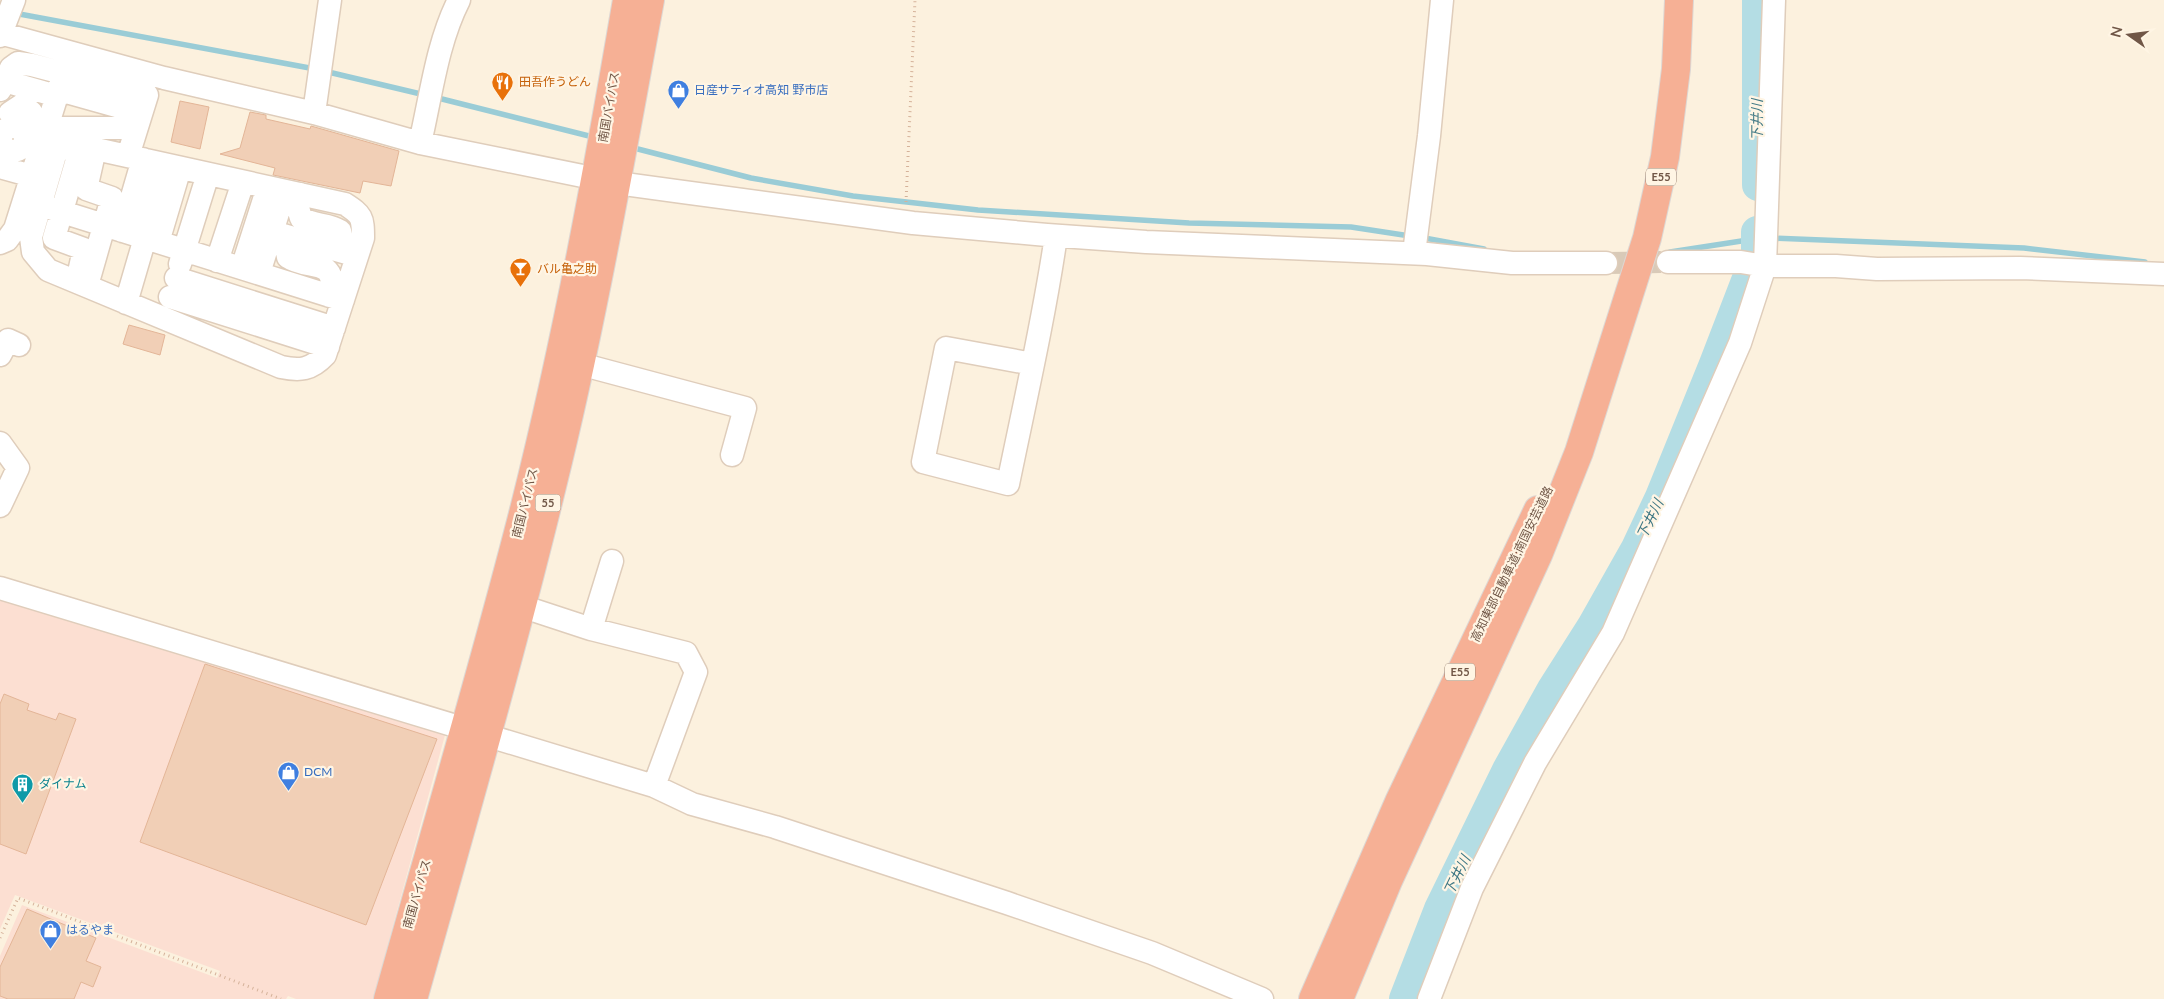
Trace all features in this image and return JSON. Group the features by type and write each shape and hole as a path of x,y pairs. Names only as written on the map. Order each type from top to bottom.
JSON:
{"highway":[{"name":"南国バイパス","path":"388,999 475,732 521,606 552,485 580,364 607,180 627,0"},
{"name":"南国バイパス","path":"413,999 525,506 650,0"},
{"name":"高知東部自動車道;南国安芸道路","path":"1338,999 1388,881 1538,555 1579,452 1614,348 1647,238 1665,157 1676,69 1679,0"},
{"name":"高知東部自動車道;南国安芸道路","path":"1313,999 1399,802 1614,348"}],"street":[{"path":"14,0 0,34 164,78 314,113 420,143 607,180 905,222 1056,236 1146,242 1414,253 1512,263 1606,263"},
{"path":"314,113 330,0"},
{"path":"420,143 439,60 452,14 459,0"},
{"path":"1414,253 1429,136 1442,0"},
{"path":"1429,999 1472,888 1535,763 1613,633 1740,343 1765,266 1774,0"},
{"path":"16,112 2,86 11,68 18,63 60,87 146,95 139,120 150,161 131,234 87,286"},
{"path":"126,302 131,234 150,161 164,78"},
{"path":"32,176 3,165 1,135 16,112 60,87"},
{"path":"5,231 32,176 60,87"},
{"path":"47,128 139,120"},
{"path":"170,298 281,367 298,370 315,366 325,355 331,337 337,298 351,254 363,238 363,223 359,213 345,204 73,144 62,146 54,155 31,237 32,252 48,270 126,302 170,298 331,337"},
{"path":"87,286 84,249 54,238 62,212 88,148"},
{"path":"88,148 86,188 112,198 131,234"},
{"path":"170,298 208,174"},
{"path":"217,260 242,182"},
{"path":"250,271 279,234 285,191"},
{"path":"250,271 285,191"},
{"path":"40,205 337,298"},
{"path":"279,234 351,254"},
{"path":"279,234 286,247 288,257 296,262 319,265 328,270 337,298"},
{"path":"1033,364 946,348 923,462 1008,484 1048,295 1056,236"},
{"path":"1668,262 1741,262 1765,266 1836,266 1939,270 2020,268 2164,274"},
{"path":"580,364 744,408 732,455"},
{"path":"0,443 18,468 0,506"},
{"path":"591,629 612,562"},
{"path":"0,588 654,786 692,804 775,827 1143,950 1262,999"},
{"path":"521,606 591,629 686,653 696,672 654,786"}],"path":[{"path":"905,222 915,0"},
{"path":"0,938 18,898 281,999"}],"shaded area":[{"path":"0,600 445,735 373,999 296,999 288,996 286,999 0,999 0,956 22,905 217,978 220,971 15,895 0,929"}],"building":[{"path":"180,101 209,107 200,149 171,142"},
{"path":"250,112 266,115 266,119 310,129 311,126 399,151 391,186 363,181 360,193 273,175 275,168 220,154 240,148"},
{"path":"129,325 165,335 160,355 123,344"},
{"name":"DCM","path":"205,664 437,739 366,925 140,842"},
{"name":"ダイナム","path":"4,694 29,704 27,710 56,720 59,713 76,719 26,854 0,844 0,704"},
{"name":"はるやま","path":"27,909 96,938 86,961 101,967 93,987 81,982 74,999 8,999 0,996 0,967"}],"waterway":[{"name":"下井川","path":"1758,0 1758,185"},
{"path":"14,13 315,69"},
{"path":"324,71 425,95"},
{"path":"434,97 597,138"},
{"path":"630,147 751,178 853,196 978,210 1189,223 1351,227 1410,236"},
{"name":"下井川","path":"1405,999 1440,909 1508,770 1553,689 1593,626 1637,548 1661,497 1757,255 1757,232"},
{"path":"1419,237 1484,249"},
{"path":"1670,252 1761,238"},
{"path":"1770,238 2024,248 2145,262"}],"tunnel":[{"path":"1606,263 1668,262"}],"place":[{"name":"田吾作うどん","path":"503,101"},
{"name":"日産サティオ高知 野市店","path":"678,109"},
{"name":"バル亀之助","path":"521,288"},
{"name":"DCM","path":"288,791"},
{"name":"ダイナム","path":"23,803"},
{"name":"はるやま","path":"50,949"}]}
